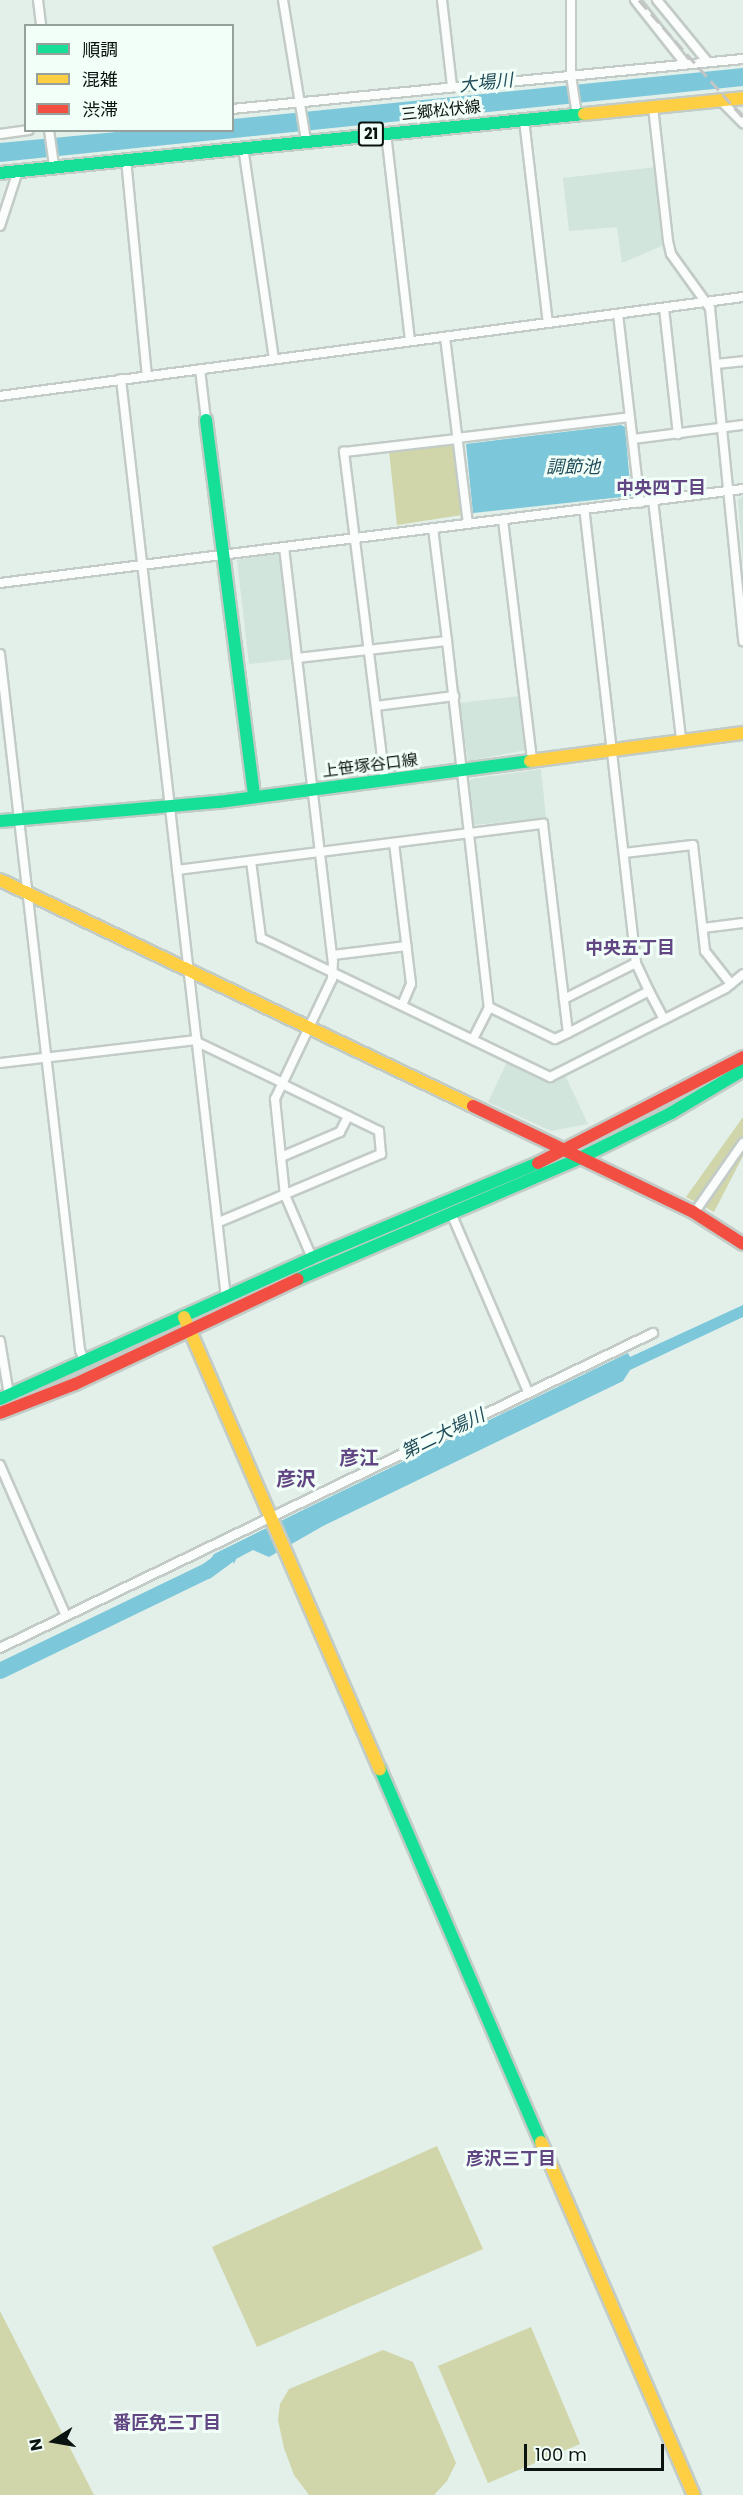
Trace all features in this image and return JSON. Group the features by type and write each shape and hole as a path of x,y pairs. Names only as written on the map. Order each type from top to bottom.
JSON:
{"street":[{"path":"39,0 41,24"},
{"path":"283,0 306,137"},
{"path":"442,0 452,87"},
{"path":"571,0 572,78 576,111"},
{"path":"635,0 684,62"},
{"path":"657,0 706,61"},
{"path":"234,109 302,105 452,87 572,78 684,62 743,59"},
{"name":"三郷松伏線","path":"0,173 54,165 243,147 306,137 386,133 524,120 576,111 653,107 743,98"},
{"path":"720,100 743,123"},
{"path":"653,107 671,254 708,302 731,491 743,641"},
{"path":"524,120 548,323"},
{"path":"0,134 24,131"},
{"path":"50,132 54,165"},
{"path":"386,133 410,341"},
{"path":"243,147 274,359"},
{"path":"126,159 147,376"},
{"path":"0,226 18,171"},
{"path":"0,396 743,297"},
{"path":"664,308 678,434"},
{"path":"618,314 640,503"},
{"path":"445,337 468,524"},
{"path":"716,364 743,361"},
{"path":"200,369 254,797"},
{"path":"121,379 226,1298"},
{"path":"385,781 344,452 630,417"},
{"path":"633,439 743,426"},
{"path":"0,583 743,489"},
{"path":"652,500 681,740"},
{"path":"585,509 636,963 664,1019"},
{"path":"503,520 532,760"},
{"path":"433,528 489,1007 473,1039"},
{"path":"284,547 322,852 334,973 274,1099 285,1195 312,1258"},
{"path":"297,658 447,640"},
{"path":"0,654 80,1350 85,1363"},
{"path":"376,706 454,696"},
{"name":"上笹塚谷口線","path":"0,821 170,807 743,733"},
{"path":"177,870 543,824 568,1033"},
{"path":"394,843 411,984 402,1005"},
{"path":"624,853 693,845 705,951 731,984"},
{"path":"251,861 261,938 552,1077 731,984 743,974"},
{"path":"0,880 693,1212 743,1244"},
{"path":"702,928 743,923"},
{"path":"333,955 406,946"},
{"path":"564,999 636,963"},
{"path":"489,1007 555,1040 649,991"},
{"path":"0,1063 197,1041 380,1131 381,1154 219,1222"},
{"path":"0,1341 4,1397 85,1363 312,1258 564,1152 743,1058"},
{"path":"0,1413 75,1384 451,1213 580,1158 671,1113 743,1070"},
{"path":"281,1157 340,1132 348,1116"},
{"path":"699,1206 743,1143"},
{"path":"451,1213 528,1392"},
{"path":"184,1317 694,2495"},
{"path":"0,1648 273,1521 528,1392 653,1332"},
{"path":"0,1465 66,1616"}],"shaded area":[{"path":"656,167 664,245 622,263 617,227 569,231 563,178"},
{"path":"743,496 743,565 738,500"},
{"path":"277,552 281,555 293,659 249,664 237,560"},
{"path":"520,696 526,750 468,761 459,703"},
{"path":"541,769 546,818 472,825 468,783 471,779"},
{"path":"508,1060 551,1081 565,1075 588,1124 551,1131 488,1102"}],"green space":[{"path":"450,444 454,446 462,515 397,525 389,451"},
{"path":"743,1117 743,1156 714,1212 686,1197"},
{"path":"437,2146 483,2249 257,2347 212,2247"},
{"path":"0,2311 94,2495 0,2495"},
{"path":"531,2327 580,2444 488,2483 438,2366"},
{"path":"383,2350 413,2362 456,2463 447,2481 434,2495 309,2495 294,2475 284,2448 278,2420 280,2404 289,2389"}],"water":[{"path":"743,68 743,86 0,162 0,143 116,132 234,132 234,119"},
{"name":"調節池","path":"621,425 625,427 631,496 473,513 466,444"},
{"path":"743,1305 743,1317 630,1370 623,1381 323,1526 269,1557 253,1550 236,1559 234,1564 232,1560 211,1570 206,1566 214,1554 303,1510 628,1353 630,1357"}],"waterway":[{"name":"第二大場川","path":"0,1671 207,1571 226,1557"}],"railway":[{"path":"639,0 743,117"}],"traffic: fast":[{"path":"0,173 584,114"},
{"path":"206,420 254,797"},
{"path":"0,821 219,802 530,761"},
{"path":"298,1279 580,1158 671,1113 743,1070"},
{"path":"0,1399 312,1258 538,1163"},
{"path":"380,1769 541,2142"}],"traffic: slow":[{"path":"584,114 743,98"},
{"path":"530,761 743,733"},
{"path":"0,880 473,1106"},
{"path":"184,1317 380,1769"},
{"path":"541,2142 694,2495"}],"traffic: jam":[{"path":"538,1163 743,1057"},
{"path":"473,1106 693,1212 743,1244"},
{"path":"0,1413 75,1384 298,1279"}],"district":[{"name":"中央四丁目","path":"661,488"},
{"name":"中央五丁目","path":"630,948"},
{"name":"彦江","path":"359,1458"},
{"name":"彦沢","path":"296,1479"},
{"name":"彦沢三丁目","path":"511,2159"},
{"name":"番匠免三丁目","path":"167,2423"}],"water label":[{"name":"大場川","path":"486,83"}]}
